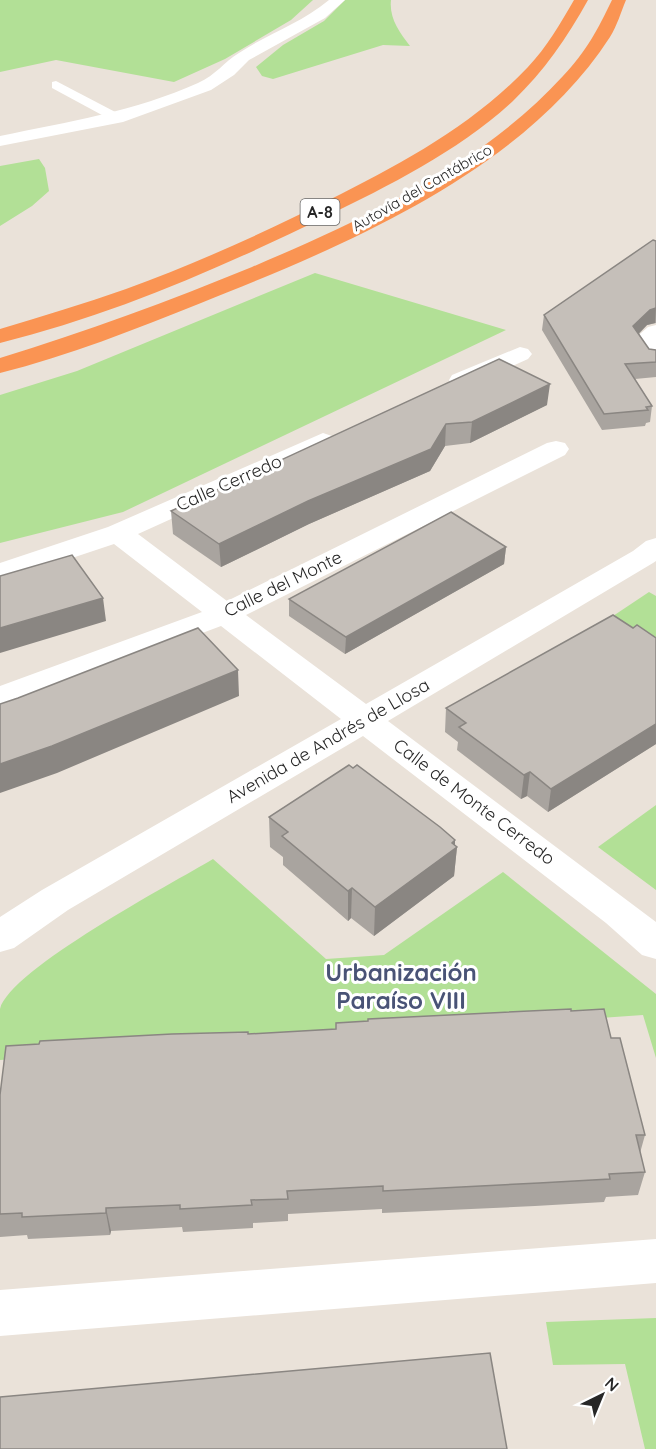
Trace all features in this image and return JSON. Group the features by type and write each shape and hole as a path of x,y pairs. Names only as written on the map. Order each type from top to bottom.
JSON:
{"highway":[{"name":"Autovía del Cantábrico","path":"0,336 106,303 261,242 388,179 467,129 525,80 561,39 581,0"},
{"name":"Autovía del Cantábrico","path":"0,366 146,318 292,258 368,221 473,161 511,135 569,81 603,36 619,0"}],"street":[{"path":"0,141 117,118 205,86 228,72 243,57 298,29 338,0"},
{"path":"656,332 645,340 656,358"},
{"path":"444,388 519,354"},
{"name":"Calle Cerredo","path":"0,573 118,533 346,431"},
{"name":"Calle del Monte","path":"0,698 225,614 556,449"},
{"name":"Calle de Monte Cerredo","path":"118,533 620,913 656,944"},
{"name":"Avenida de Andrés de Llosa","path":"0,937 55,900 643,557 656,547"},
{"path":"0,1313 656,1261"}],"lane":[{"path":"56,85 117,118"}],"green space":[{"path":"0,0 313,0 291,20 225,59 174,82 56,60 0,72"},
{"path":"345,0 391,0 393,19 410,46 383,45 273,79 262,76 256,67 283,45 324,21"},
{"path":"39,159 45,168 49,191 32,206 0,226 0,166"},
{"path":"315,273 506,330 123,512 0,543 0,395 77,371"},
{"path":"649,592 656,596 656,641 613,616"},
{"path":"656,805 656,890 598,847"},
{"path":"213,859 326,959 384,955 503,872 656,994 656,1058 643,1015 0,1060 0,1009 10,992 61,950"},
{"path":"656,1318 656,1449 645,1449 625,1364 553,1365 546,1322"}],"building":[{"path":"653,240 656,241 656,308 650,310 633,326 649,349 656,350 656,362 625,364 652,406 646,407 648,410 604,414 544,315"},
{"path":"499,359 550,384 472,422 446,424 431,449 308,501 219,544 171,511"},
{"path":"451,512 506,547 346,637 289,599"},
{"path":"72,555 103,598 0,628 0,576"},
{"path":"613,615 633,628 637,625 656,638 656,724 551,789 530,772 524,775 459,727 466,723 446,708"},
{"path":"198,628 238,670 52,746 0,764 0,704"},
{"path":"349,765 353,768 357,765 440,827 455,840 452,843 457,847 375,907 352,888 348,891 282,836 288,832 269,817"},
{"path":"571,1009 571,1011 604,1009 611,1038 620,1038 645,1135 636,1135 645,1172 609,1174 610,1179 539,1183 383,1191 383,1186 287,1191 288,1199 251,1200 252,1205 180,1209 180,1205 106,1208 106,1213 22,1217 22,1213 0,1214 0,1095 6,1046 39,1044 40,1041 172,1034 248,1032 248,1034 336,1029 336,1023 368,1021 368,1019"},
{"path":"490,1353 507,1449 0,1449 0,1397"}],"district":[{"name":"Urbanización Paraíso VIII","path":"401,987"}]}
